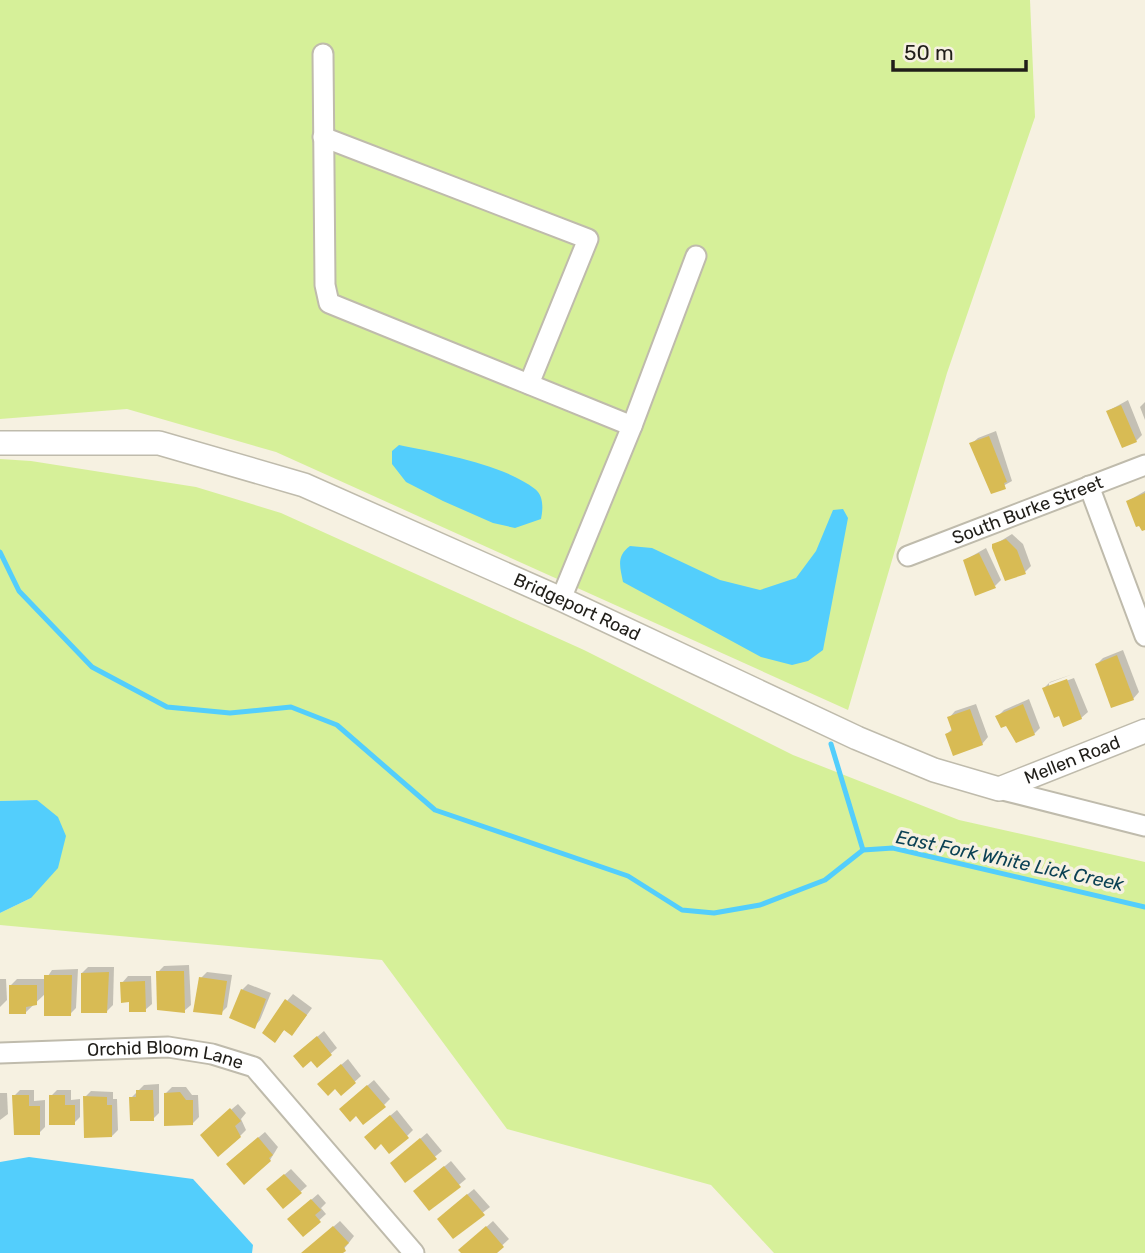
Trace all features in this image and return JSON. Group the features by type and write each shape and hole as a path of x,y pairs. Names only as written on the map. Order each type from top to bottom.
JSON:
{"street":[{"path":"323,54 325,285 329,303 632,426"},
{"path":"323,137 588,239 529,384"},
{"path":"561,599 632,426 696,256"},
{"name":"Bridgeport Road","path":"0,443 159,443 304,485 561,599 857,738 934,770 1145,825"},
{"name":"South Burke Street","path":"908,556 1145,465"},
{"path":"1089,486 1145,636"},
{"name":"Mellen Road","path":"999,789 1145,731"},
{"name":"Orchid Bloom Lane","path":"0,1053 168,1047 212,1054 254,1067 414,1253"}],"green space":[{"path":"0,0 1030,0 1035,117 947,373 848,710 276,452 127,409 0,419"},
{"path":"0,459 31,461 196,487 281,513 584,650 793,755 959,820 1145,862 1145,1253 774,1253 711,1185 507,1129 382,960 0,925 0,913 31,898 37,800 0,801"}],"water":[{"path":"399,445 488,466 522,480 540,495 541,519 515,528 493,523 406,482 392,464 392,451"},
{"path":"843,509 848,518 823,650 808,661 792,665 761,657 623,582 621,558 630,546 652,548 720,580 760,590 796,578 816,551 833,510"},
{"path":"37,800 58,817 66,836 58,868 31,898 0,913 0,801"},
{"path":"29,1157 193,1179 253,1245 252,1253 0,1253 0,1162"}],"building":[{"path":"1121,405 1137,442 1122,448 1106,411"},
{"path":"989,436 1007,482 1004,483 1006,489 991,494 969,443"},
{"path":"1145,493 1145,530 1142,531 1139,526 1136,527 1126,501"},
{"path":"1006,539 1017,550 1026,574 1005,581 992,544"},
{"path":"979,553 996,588 975,596 963,560"},
{"path":"1117,655 1134,700 1111,708 1095,664"},
{"path":"1067,679 1082,719 1063,727 1059,716 1054,718 1042,688"},
{"path":"1023,704 1035,735 1016,743 1006,726 1001,728 995,716"},
{"path":"970,709 983,745 953,756 945,734 952,731 947,717"},
{"path":"156,971 184,971 185,1013 157,1010"},
{"path":"109,972 107,1013 81,1013 81,973"},
{"path":"44,975 72,975 71,1016 44,1016"},
{"path":"199,977 227,981 222,1015 193,1012"},
{"path":"145,981 146,1012 129,1012 129,1002 121,1003 120,982"},
{"path":"9,985 37,985 37,1005 26,1007 26,1014 9,1014"},
{"path":"241,989 266,999 255,1029 229,1018"},
{"path":"285,999 307,1015 292,1036 284,1030 275,1043 262,1033"},
{"path":"317,1036 332,1055 317,1068 311,1061 303,1068 293,1056"},
{"path":"341,1064 356,1083 341,1096 335,1089 328,1096 317,1084"},
{"path":"367,1085 386,1107 363,1125 356,1116 350,1122 339,1109"},
{"path":"136,1090 153,1090 154,1121 130,1121 129,1097 136,1097"},
{"path":"180,1092 186,1100 193,1100 193,1125 164,1126 164,1093"},
{"path":"12,1095 29,1095 29,1106 40,1106 40,1135 14,1135"},
{"path":"49,1095 65,1095 65,1105 75,1105 75,1125 49,1125"},
{"path":"83,1096 107,1097 107,1105 112,1105 112,1137 84,1138"},
{"path":"230,1108 241,1121 235,1126 241,1137 218,1157 200,1135"},
{"path":"390,1115 409,1138 389,1154 381,1144 375,1150 364,1137"},
{"path":"258,1137 273,1155 269,1158 271,1161 244,1185 226,1164"},
{"path":"420,1138 437,1159 405,1183 390,1163"},
{"path":"444,1166 461,1187 429,1211 413,1191"},
{"path":"284,1174 302,1193 283,1209 266,1189"},
{"path":"467,1194 485,1215 453,1239 437,1219"},
{"path":"311,1199 321,1210 315,1215 321,1222 303,1237 287,1219"},
{"path":"333,1226 349,1243 344,1247 346,1251 301,1253"},
{"path":"486,1226 504,1247 497,1253 461,1253 458,1250"}],"waterway":[{"name":"East Fork White Lick Creek","path":"0,552 19,591 92,667 167,707 230,713 291,707 337,725 435,810 628,876 682,910 714,913 760,905 825,880 863,850 893,848 1145,907"},
{"path":"831,744 863,850"}]}
